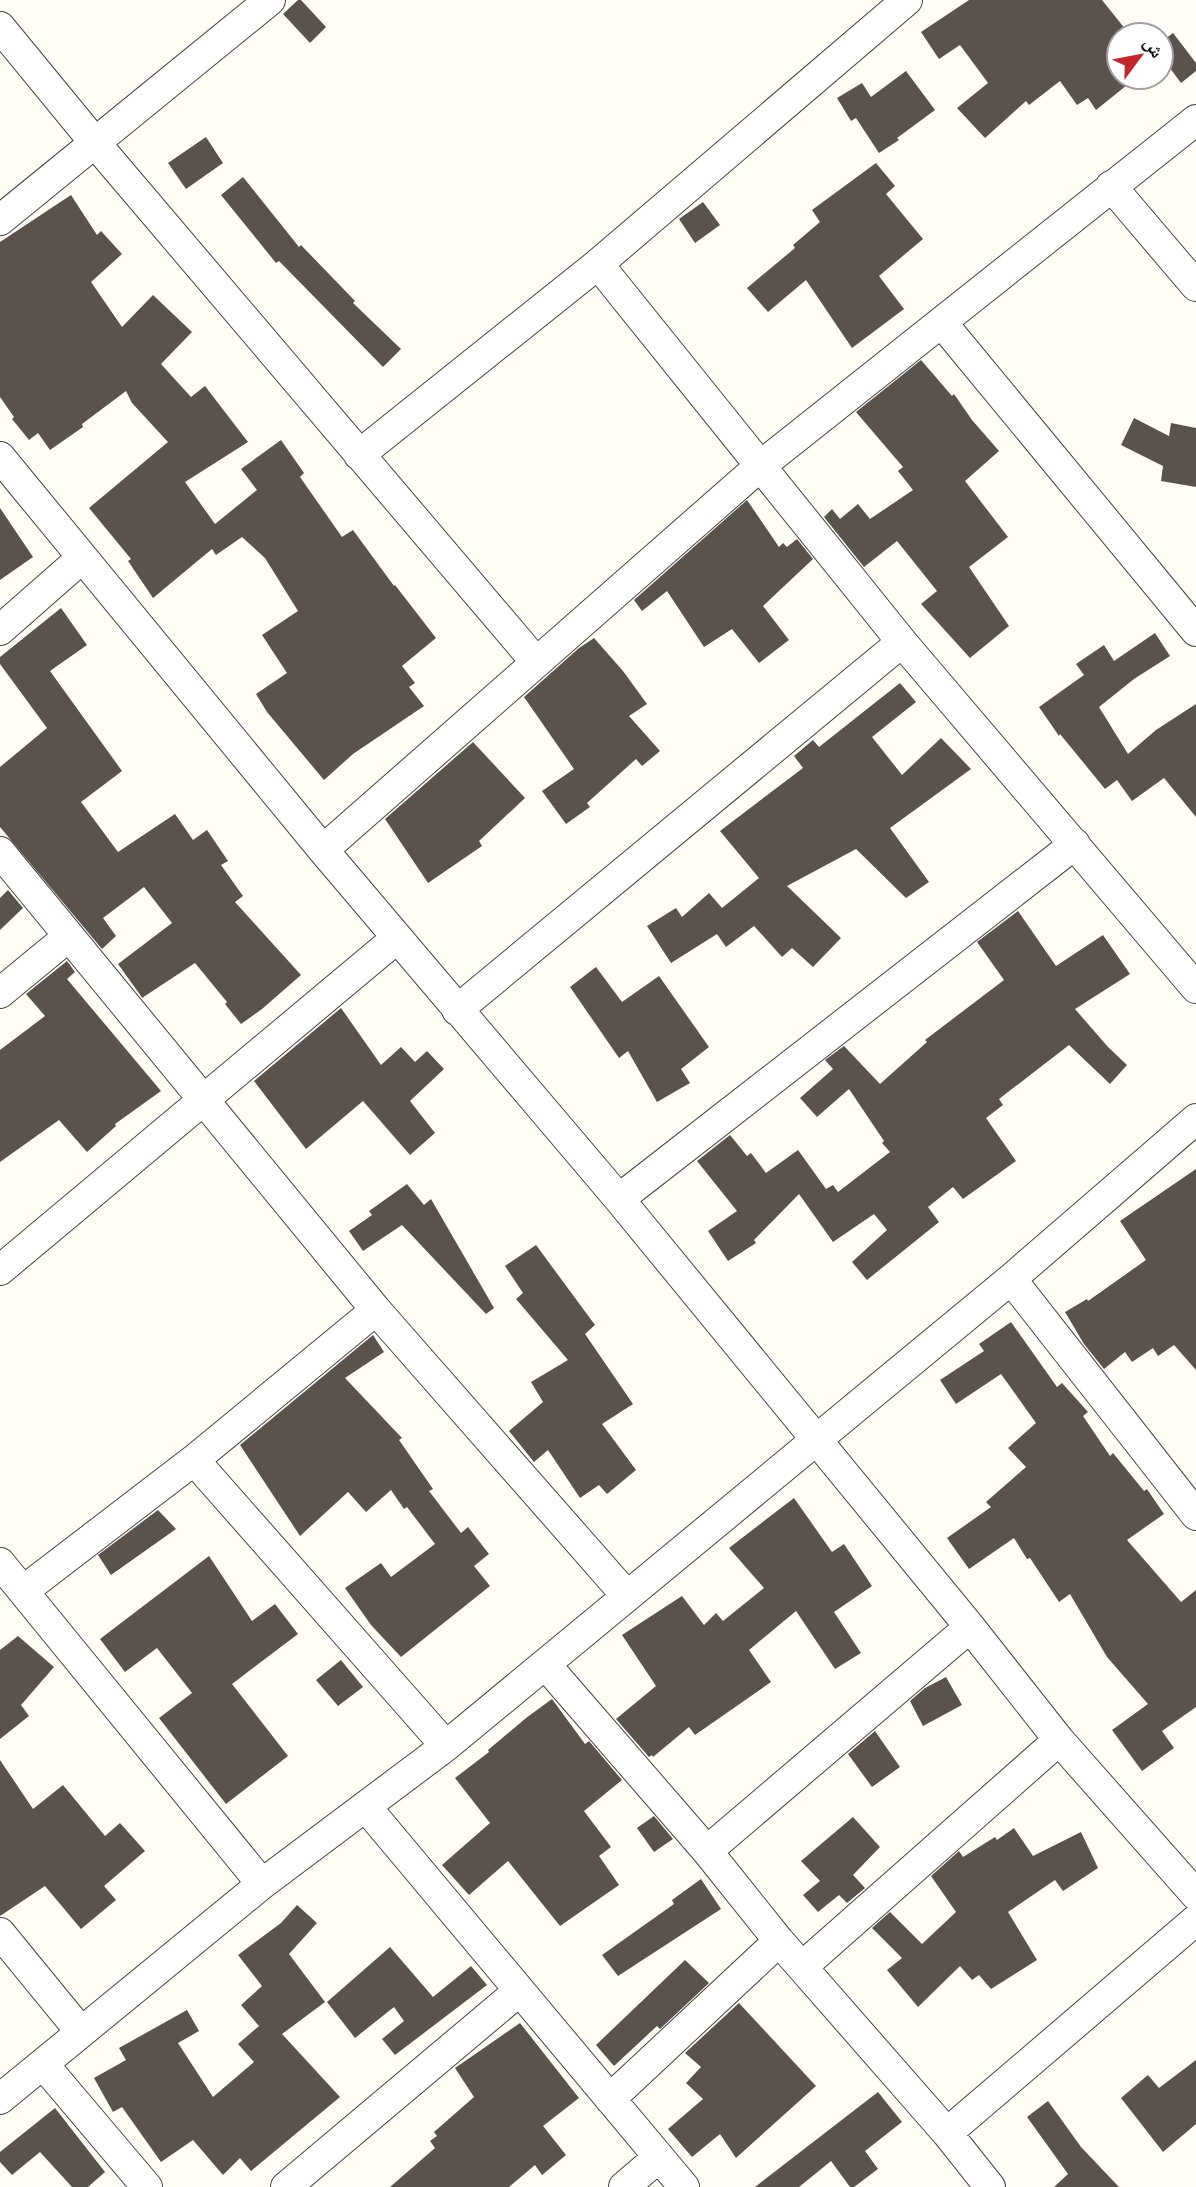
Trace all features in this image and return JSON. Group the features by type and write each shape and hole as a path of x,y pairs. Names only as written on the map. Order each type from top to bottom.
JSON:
{"street":[{"path":"0,220 270,0"},
{"path":"359,455 598,264 907,0"},
{"path":"0,27 536,663"},
{"path":"323,850 759,467 1196,120"},
{"path":"1111,186 1196,286"},
{"path":"598,264 902,642 1196,988"},
{"path":"942,323 1196,631"},
{"path":"0,457 397,939 619,1199 1059,1740 1196,1895"},
{"path":"0,630 82,558"},
{"path":"457,1010 902,642"},
{"path":"619,1199 1075,844"},
{"path":"0,852 376,1310 628,1597"},
{"path":"0,993 68,937"},
{"path":"0,1270 397,939"},
{"path":"0,2099 262,1884 446,1746 1193,1130"},
{"path":"1011,1279 1196,1515"},
{"path":"23,1591 194,1460 376,1310"},
{"path":"194,1460 446,1746"},
{"path":"0,1563 262,1884"},
{"path":"707,1851 970,1628"},
{"path":"545,1664 707,1851 779,1941 947,2133 990,2187"},
{"path":"803,1966 1059,1740"},
{"path":"366,1807 684,2187"},
{"path":"947,2133 1196,1920"},
{"path":"0,1933 81,2032"},
{"path":"610,2099 779,1941"},
{"path":"286,2187 519,1991"},
{"path":"43,2064 147,2187"},
{"path":"624,2187 659,2157"}],"building":[{"path":"298,0 326,27 310,43 283,14"},
{"path":"969,0 1102,0 1119,21 1105,21 1105,91 1120,91 1096,110 1088,98 1077,105 1060,81 1029,105 1026,101 985,138 957,108 988,83 960,45 939,59 921,32"},
{"path":"1175,36 1196,63 1196,71 1181,83 1175,75"},
{"path":"906,71 935,110 879,153 856,118 851,121 837,98 862,83 871,97"},
{"path":"206,137 223,163 186,189 168,163"},
{"path":"876,163 895,186 886,194 923,239 879,276 904,309 852,348 806,280 768,312 747,288 795,248 793,245 820,222 812,210"},
{"path":"243,177 299,247 301,245 355,301 353,303 401,349 383,367 279,261 276,263 221,195"},
{"path":"71,195 97,235 101,231 122,254 91,282 122,327 153,295 192,332 161,364 191,397 205,386 248,442 185,482 215,524 257,490 241,469 281,440 304,473 300,477 342,537 353,530 436,638 402,666 415,683 409,687 424,706 353,754 324,780 267,712 256,694 287,673 262,635 298,611 265,558 242,537 216,555 212,549 153,598 128,561 131,559 89,508 168,442 132,403 126,391 50,450 38,433 29,440 12,419 14,417 0,397 0,242"},
{"path":"703,202 720,225 695,243 679,219"},
{"path":"921,360 952,396 954,394 999,451 965,481 1008,537 969,567 1009,626 970,658 921,604 937,591 897,541 864,567 824,517 832,509 840,519 858,504 870,519 913,490 898,471 903,467 856,412"},
{"path":"1134,418 1169,436 1171,423 1196,428 1196,487 1161,481 1163,466 1121,445"},
{"path":"747,500 779,547 783,543 787,547 797,539 813,559 763,606 789,640 759,663 732,629 704,647 667,591 642,611 634,600"},
{"path":"0,508 33,557 0,580"},
{"path":"61,608 87,645 50,671 122,771 81,802 118,852 175,814 193,840 207,830 228,861 221,865 243,896 235,902 301,975 241,1024 195,963 142,998 118,964 172,923 144,887 103,918 116,936 102,949 0,827 0,767 47,728 0,664 0,657"},
{"path":"1155,633 1170,656 1134,679 1099,707 1128,754 1156,730 1196,704 1196,817 1164,778 1132,801 1117,780 1105,789 1060,734 1059,736 1039,707 1084,675 1076,664 1104,645 1114,661"},
{"path":"594,638 647,704 629,716 660,751 642,766 636,759 587,803 590,807 566,824 542,791 574,769 524,697"},
{"path":"900,683 916,702 872,737 902,775 941,738 971,769 890,828 929,882 906,898 856,849 787,886 841,938 813,967 792,948 782,957 754,926 726,947 717,934 671,963 647,926 676,908 682,917 709,893 722,908 759,878 720,831 803,768 794,756 813,740 819,747"},
{"path":"473,742 525,798 479,841 482,846 428,883 385,819"},
{"path":"8,890 23,908 0,930 0,898"},
{"path":"1018,911 1056,966 1103,935 1130,974 1075,1009 1127,1065 1110,1084 1069,1045 999,1099 1003,1105 986,1118 1016,1161 963,1199 953,1187 928,1207 939,1222 867,1280 852,1262 887,1230 874,1214 833,1242 799,1194 754,1240 756,1243 728,1261 708,1231 737,1211 697,1161 730,1135 747,1156 751,1153 766,1173 798,1150 826,1189 833,1185 838,1192 890,1152 849,1089 817,1117 800,1098 833,1069 825,1060 844,1046 880,1084 927,1042 925,1040 1004,980 977,942"},
{"path":"67,961 75,972 67,979 161,1091 115,1124 116,1126 87,1152 59,1120 0,1162 0,1050 45,1016 26,994"},
{"path":"596,967 622,1002 659,976 709,1047 681,1069 690,1083 657,1102 628,1051 619,1058 570,987"},
{"path":"341,1008 381,1065 401,1047 415,1062 427,1051 444,1069 410,1101 435,1133 410,1155 363,1101 306,1149 254,1081"},
{"path":"1196,1169 1196,1370 1174,1345 1158,1356 1153,1348 1132,1362 1125,1352 1104,1369 1084,1344 1065,1312 1087,1299 1088,1301 1146,1260 1120,1221"},
{"path":"407,1184 424,1205 431,1199 494,1308 486,1314 402,1225 363,1251 349,1231 372,1215 369,1211"},
{"path":"536,1245 595,1325 585,1334 633,1404 602,1424 636,1470 607,1494 599,1485 580,1498 548,1450 534,1462 509,1431 543,1402 531,1382 568,1360 516,1299 523,1293 505,1266"},
{"path":"1011,1322 1057,1387 1062,1383 1088,1412 1083,1416 1110,1456 1113,1453 1144,1491 1147,1489 1164,1514 1127,1540 1181,1602 1196,1590 1196,1707 1162,1731 1174,1748 1142,1771 1112,1730 1148,1704 1107,1657 1070,1594 1059,1602 1014,1538 969,1569 947,1538 991,1507 986,1502 1026,1467 1008,1448 1036,1423 1001,1374 956,1404 940,1380 984,1351 979,1344"},
{"path":"373,1335 384,1352 345,1378 402,1438 399,1440 433,1489 429,1491 461,1533 468,1527 489,1554 474,1566 490,1586 401,1657 371,1625 345,1588 381,1563 391,1577 435,1544 407,1507 404,1509 391,1490 366,1512 348,1492 300,1536 240,1445"},
{"path":"794,1498 832,1552 844,1544 872,1586 834,1612 861,1653 835,1669 796,1611 749,1650 771,1682 695,1735 689,1727 653,1757 649,1757 616,1719 656,1686 622,1635 682,1596 704,1625 716,1613 723,1621 764,1588 729,1548"},
{"path":"158,1510 176,1529 111,1575 98,1555"},
{"path":"209,1556 252,1621 275,1604 298,1634 232,1684 288,1756 226,1804 159,1718 192,1693 157,1648 125,1672 100,1639"},
{"path":"18,1636 54,1667 21,1705 29,1716 0,1739 0,1650"},
{"path":"341,1660 363,1687 338,1706 316,1680"},
{"path":"946,1677 962,1705 923,1726 910,1701 925,1688"},
{"path":"552,1699 585,1744 589,1741 622,1780 584,1811 611,1847 599,1856 619,1885 560,1926 508,1861 469,1895 442,1865 490,1823 455,1778"},
{"path":"875,1731 900,1767 872,1787 848,1754"},
{"path":"0,1760 33,1809 63,1785 105,1836 120,1823 145,1851 104,1886 116,1900 81,1929 45,1886 0,1916"},
{"path":"654,1816 673,1839 654,1852 637,1828"},
{"path":"853,1817 880,1847 853,1875 865,1888 847,1903 839,1895 818,1912 803,1895 820,1881 801,1861"},
{"path":"1014,1828 1033,1856 1081,1832 1098,1868 1063,1891 1055,1880 1008,1912 1037,1960 991,1989 979,1975 972,1980 960,1966 918,2007 887,1970 902,1958 872,1928 890,1912 922,1944 956,1912 931,1876 959,1851 963,1857"},
{"path":"701,1879 721,1909 618,1976 602,1955 674,1904 672,1900"},
{"path":"297,1905 317,1923 289,1954 325,2002 282,2034 340,2097 251,2171 240,2158 223,2175 193,2140 161,2162 122,2107 113,2112 94,2078 126,2060 119,2048 187,2010 199,2031 178,2043 213,2097 254,2062 238,2044 259,2026 241,2005 262,1986 238,1955 281,1923"},
{"path":"390,1947 433,1997 471,1966 487,1985 395,2055 382,2039 404,2021 394,2007 355,2038 327,2002"},
{"path":"685,1960 709,1983 660,2029 657,2026 614,2066 596,2045"},
{"path":"739,2003 816,2086 736,2158 720,2134 692,2157 668,2129 703,2099 686,2083 701,2067 685,2053"},
{"path":"520,2023 579,2098 543,2126 566,2155 542,2175 535,2165 509,2187 390,2187 435,2148 430,2141 437,2136 434,2132 474,2097 455,2068"},
{"path":"1196,2060 1196,2124 1163,2152 1121,2098 1148,2075 1159,2088"},
{"path":"878,2092 902,2122 865,2151 878,2169 854,2187 850,2187 831,2161 799,2187 755,2187"},
{"path":"1048,2101 1081,2147 1119,2187 1054,2187 1068,2174 1027,2117"},
{"path":"55,2108 105,2172 88,2187 72,2187 40,2152 12,2175 0,2162 0,2152"}]}
